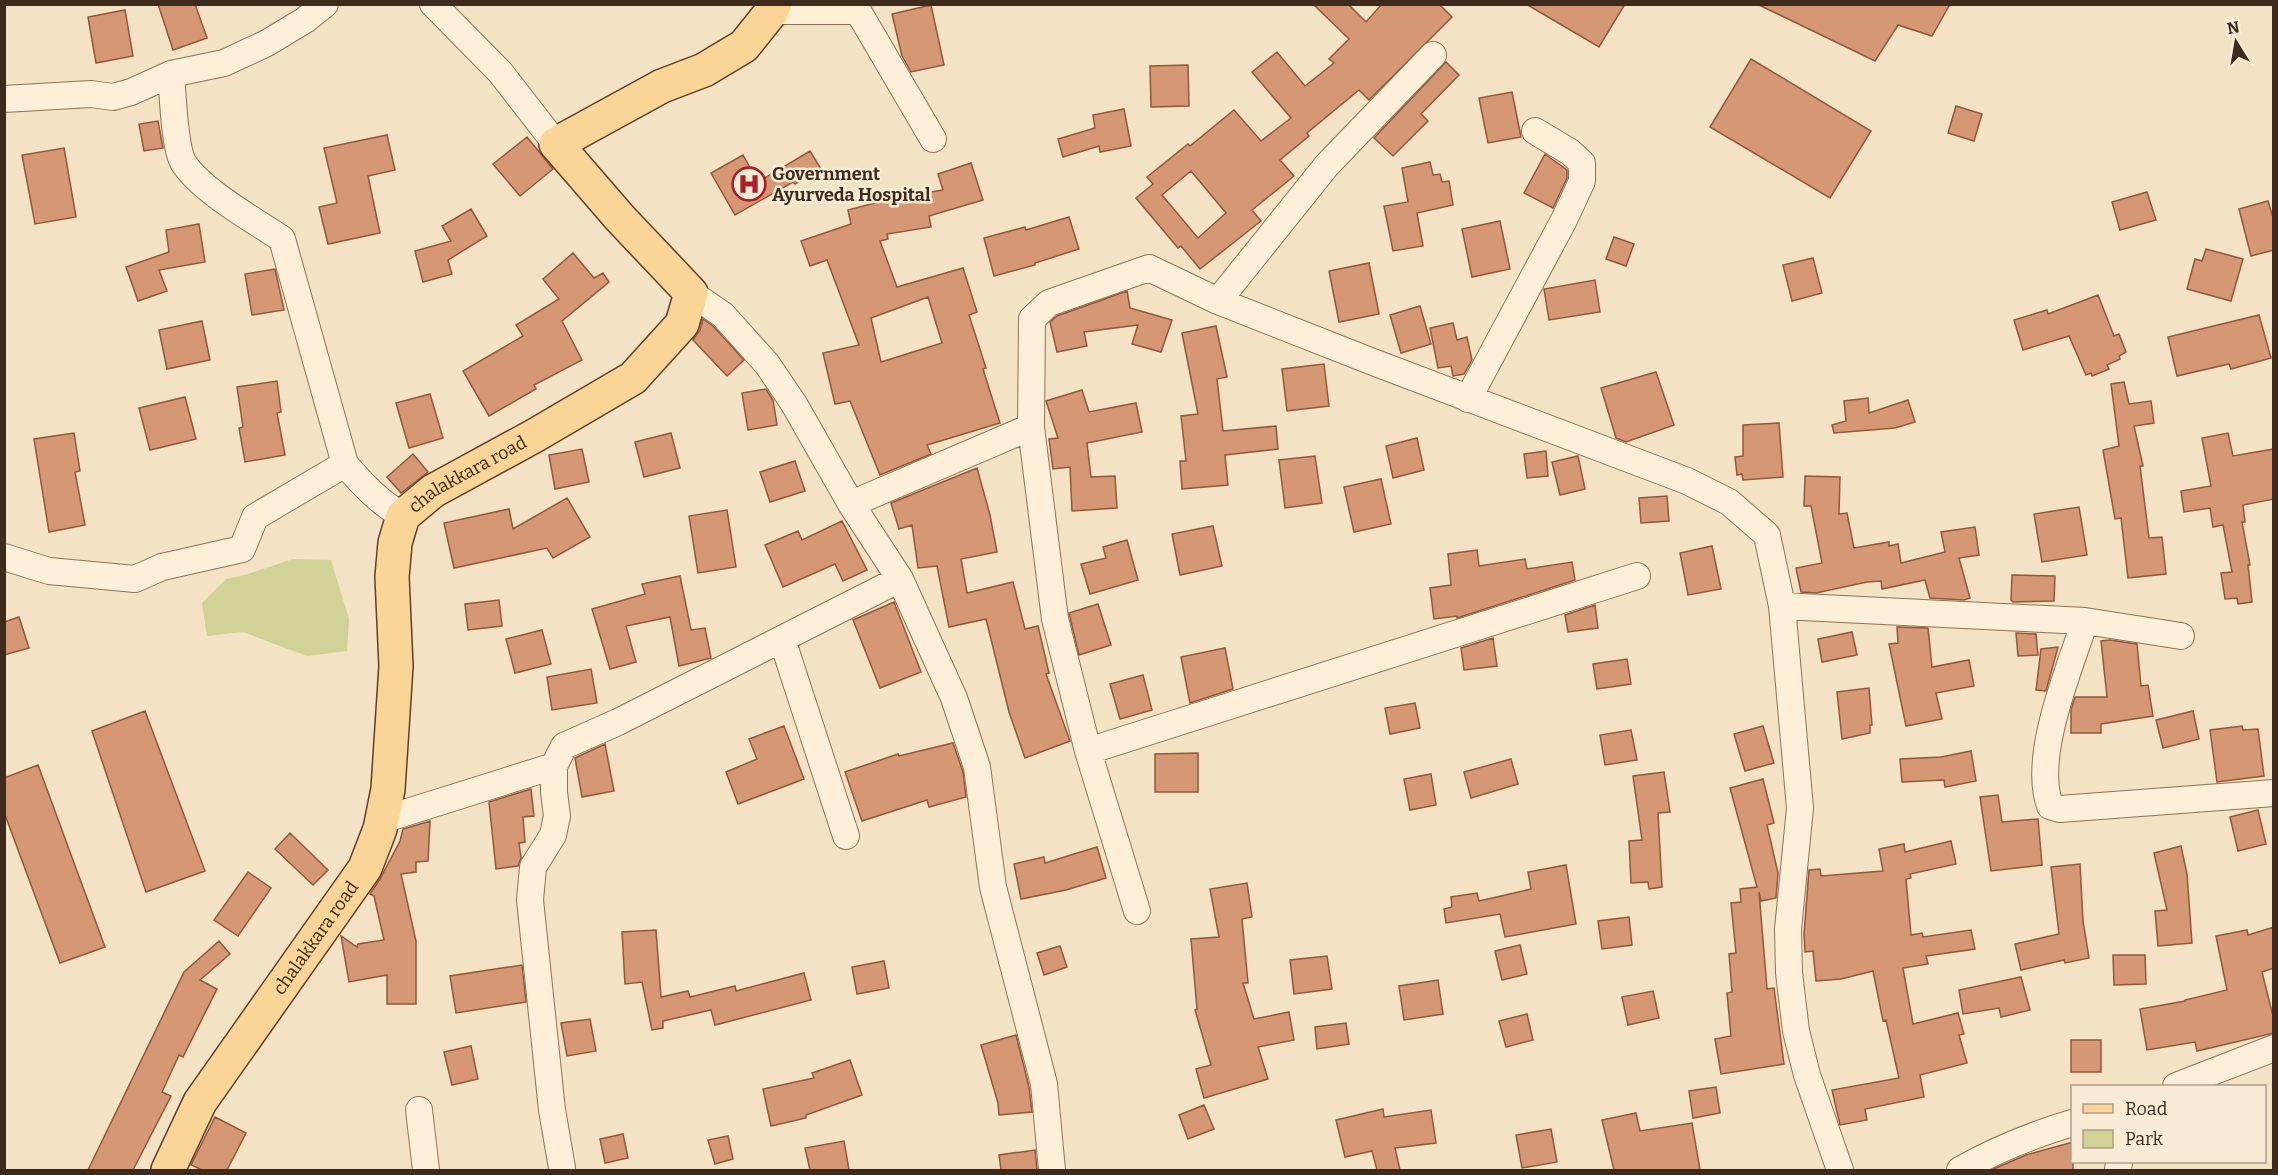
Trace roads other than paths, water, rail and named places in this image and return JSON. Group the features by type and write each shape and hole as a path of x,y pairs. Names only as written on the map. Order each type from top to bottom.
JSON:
{"main road":[{"path":"691,293 620,218 555,144 662,86 704,70 744,46 774,8"},
{"name":"chalakkara road","path":"168,1170 200,1102 365,868 382,820 388,789 396,666 392,577 395,543 403,516 433,491 524,442 633,378 682,324 691,293"}],"street":[{"path":"4,99 91,94 113,97 131,92 171,74 224,63 267,43 305,20 325,4"},
{"path":"434,4 500,72 555,144"},
{"path":"774,8 858,11 933,139"},
{"path":"1218,301 1327,165 1433,55"},
{"path":"171,74 178,142 183,161 195,176 218,196 282,239 345,464 363,486 385,506 403,516"},
{"path":"1468,399 1564,220 1582,181 1582,162 1535,131"},
{"path":"1137,911 1088,751 1054,620 1031,427 1032,319 1049,303 1149,268 1218,301 1468,399 1687,481 1729,502 1767,535 1782,606 1800,808 1788,929 1789,973 1796,1031 1807,1075 1840,1170"},
{"path":"691,293 723,315 767,364 794,404 851,504 900,579 954,698 977,767 993,887 1044,1084 1052,1170"},
{"path":"851,504 1031,427"},
{"path":"4,557 49,571 135,579 162,567 242,549 255,517 345,464"},
{"path":"1088,751 1637,576"},
{"path":"562,1168 552,1110 530,900 533,867 553,835 556,816 554,766 564,746 618,722 900,579"},
{"path":"1782,606 2085,621 2181,636"},
{"path":"2085,621 2050,726 2046,773 2047,798 2050,806 2060,809 2274,793"},
{"path":"782,639 846,836"},
{"path":"382,820 554,766"},
{"path":"2179,1085 2274,1048"},
{"path":"419,1110 426,1170"},
{"path":"1960,1170 1993,1151 2041,1132 2071,1124"}],"place":[{"name":"Government Ayurveda Hospital","path":"749,184"}]}
